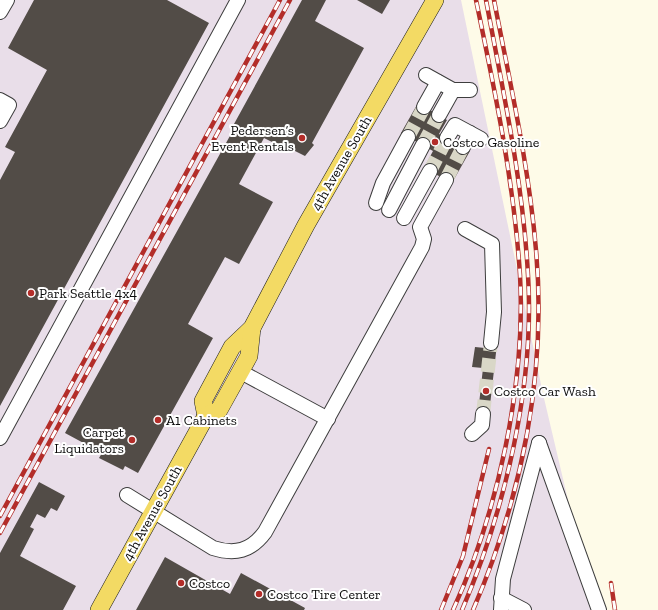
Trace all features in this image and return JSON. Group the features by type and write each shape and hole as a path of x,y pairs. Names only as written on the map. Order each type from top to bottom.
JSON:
{"main road":[{"name":"4th Avenue South","path":"206,416 203,401 232,347 252,328 306,225 435,0"},
{"name":"4th Avenue South","path":"99,610 206,416 219,410 241,372 249,356 252,328"}],"street":[{"path":"0,12 6,0"},
{"path":"0,438 238,0"},
{"path":"426,75 453,90 470,90"},
{"path":"424,107 438,82"},
{"path":"439,115 453,90"},
{"path":"0,100 9,105 0,121"},
{"path":"447,138 455,125 475,136 463,147"},
{"path":"376,203 383,183 408,137"},
{"path":"389,210 423,145"},
{"path":"404,218 430,171"},
{"path":"127,495 152,512 213,548 224,552 236,552 248,549 258,542 265,532 422,247 424,239 420,227 446,180"},
{"path":"464,228 492,244 494,312 491,343"},
{"path":"241,372 328,418"},
{"path":"472,434 482,425 483,414"},
{"path":"524,610 501,604 503,579 539,443 599,610"}],"shaded area":[{"path":"0,0 461,0 543,394 594,610 0,610"}],"building":[{"name":"Park Seattle 4x4","path":"34,0 167,0 209,23 0,406 0,180 15,152 5,147 47,70 8,48"},
{"path":"302,0 326,0 315,21 364,48 312,143 314,145 305,156 293,150 292,152 264,138 239,184 273,202 239,264 225,257 188,324 213,338 138,473 125,466 123,470 99,458 102,453 65,433 236,125 234,124"},
{"path":"357,0 390,0 382,14"},
{"name":"Costco Gasoline","path":"418,103 447,120 439,134 470,151 452,183 424,168 433,151 401,133"},
{"name":"Costco Car Wash","path":"486,343 497,344 489,414 478,413 483,368 472,367 475,347 485,348"},
{"path":"39,482 65,496 57,511 51,508 45,518 37,514 30,527 34,529 20,556 76,586 63,610 0,610 0,553"},
{"name":"Costco","path":"165,557 230,594 241,573 305,608 304,610 136,610"}],"tunnel":[{"path":"408,137 424,107"},
{"path":"423,145 439,115"},
{"path":"430,171 447,138"},
{"path":"446,180 463,147"},
{"path":"483,414 491,343"}],"railway":[{"path":"0,516 280,0"},
{"path":"0,533 290,0"},
{"path":"453,610 469,572 483,532 496,489 506,446 513,403 521,316 520,275 513,206 497,102 476,0"},
{"path":"462,610 491,531 504,489 514,446 522,403 527,359 529,317 528,275 522,206 512,137 486,0"},
{"path":"473,610 505,523 517,479 527,434 534,388 538,342 536,250 529,187 494,0"},
{"path":"441,610 463,556 489,449"},
{"path":"611,583 615,610"}],"place":[{"name":"Pedersen’s Event Rentals","path":"302,138"},
{"name":"Costco Gasoline","path":"435,142"},
{"name":"Park Seattle 4x4","path":"31,293"},
{"name":"Costco Car Wash","path":"486,391"},
{"name":"A1 Cabinets","path":"158,420"},
{"name":"Carpet Liquidators","path":"132,440"},
{"name":"Costco","path":"181,583"},
{"name":"Costco Tire Center","path":"259,594"}]}
